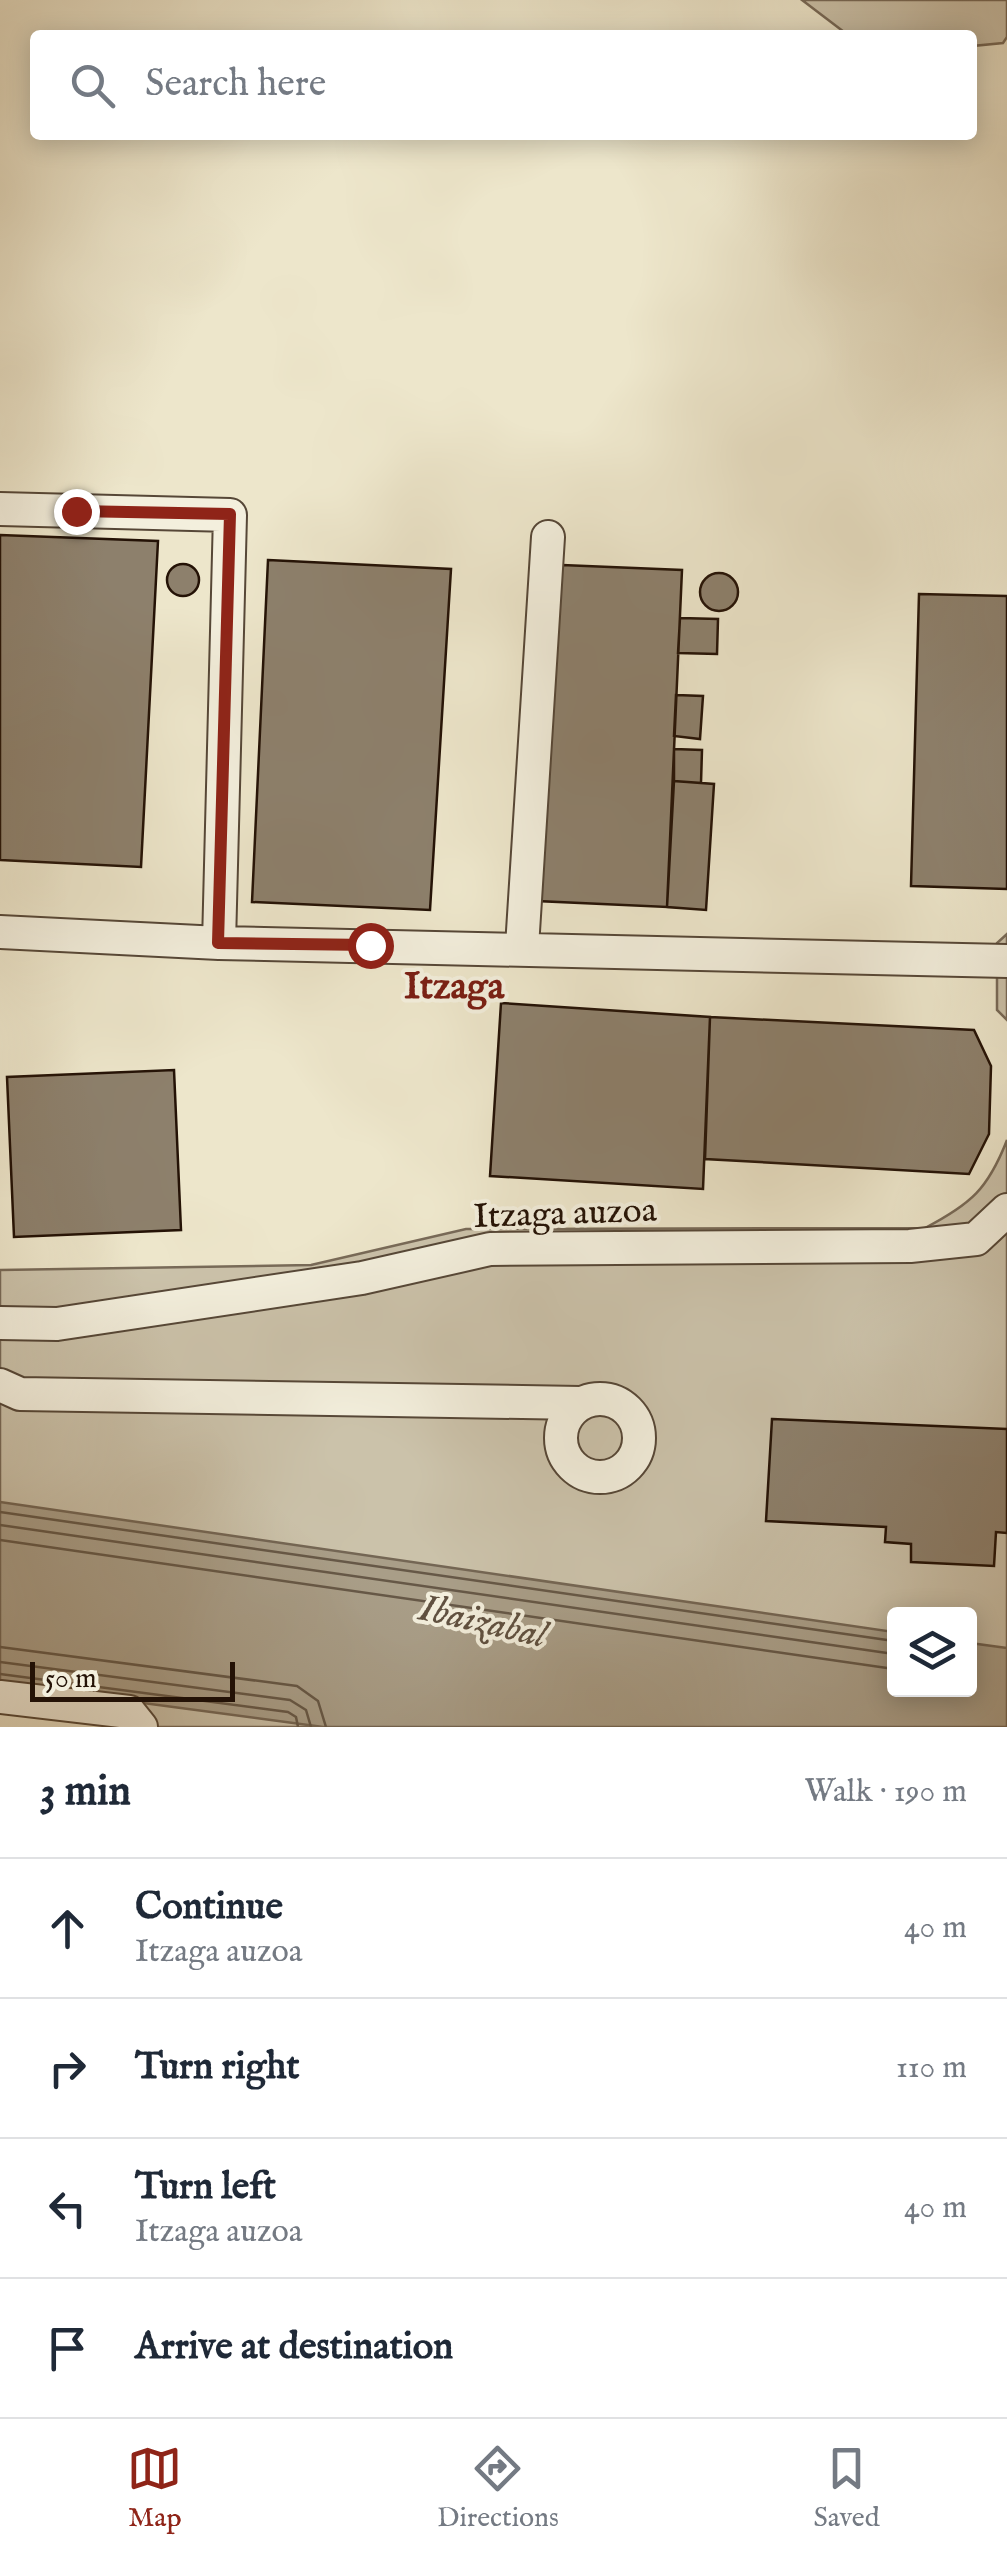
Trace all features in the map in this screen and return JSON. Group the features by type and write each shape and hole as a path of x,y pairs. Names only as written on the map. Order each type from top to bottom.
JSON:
{"street":[{"path":"0,509 230,514 218,943"},
{"path":"522,947 548,538"},
{"path":"0,932 218,943 1007,961"},
{"name":"Itzaga auzoa","path":"0,1323 57,1324 362,1278 490,1250 910,1246 976,1239 1007,1210"},
{"path":"0,1385 20,1394 580,1403"},
{"path":"0,1696 129,1712 141,1727"}],"shaded area":[{"path":"802,0 1007,0 1007,37 1003,43 977,46 977,30 841,30"},
{"path":"1007,934 1007,1020 997,1010 997,943"},
{"path":"1007,1140 1007,1727 151,1727 0,1703 0,1270 311,1265 466,1229 925,1228 966,1203 993,1171"}],"water":[{"name":"Ibaizabal","path":"0,1502 887,1631 887,1697 977,1697 977,1644 1007,1648 1007,1727 323,1727 0,1684"}],"building":[{"path":"0,535 158,541 141,867 0,860"},
{"path":"268,560 451,569 430,910 252,902"},
{"path":"183,564 194,569 199,580 194,591 183,596 172,591 167,580 172,569"},
{"path":"562,565 682,570 667,907 537,901"},
{"path":"719,573 733,578 738,592 733,606 719,611 705,606 700,592 705,578"},
{"path":"919,594 1007,596 1007,889 911,886"},
{"path":"680,618 718,619 717,654 678,653"},
{"path":"676,695 703,696 700,739 674,736"},
{"path":"674,749 702,750 701,783 674,781"},
{"path":"674,781 714,784 706,910 667,907"},
{"path":"501,1003 710,1017 703,1189 490,1176"},
{"path":"710,1017 974,1030 991,1066 989,1134 969,1174 705,1159"},
{"path":"174,1070 181,1230 14,1237 7,1077"},
{"path":"772,1419 1007,1429 1007,1533 996,1532 994,1566 911,1562 911,1544 885,1542 886,1527 766,1521"}],"district":[{"name":"Itzaga","path":"454,985"}],"route":[{"path":"76,511 230,514 218,943 370,945"}]}
